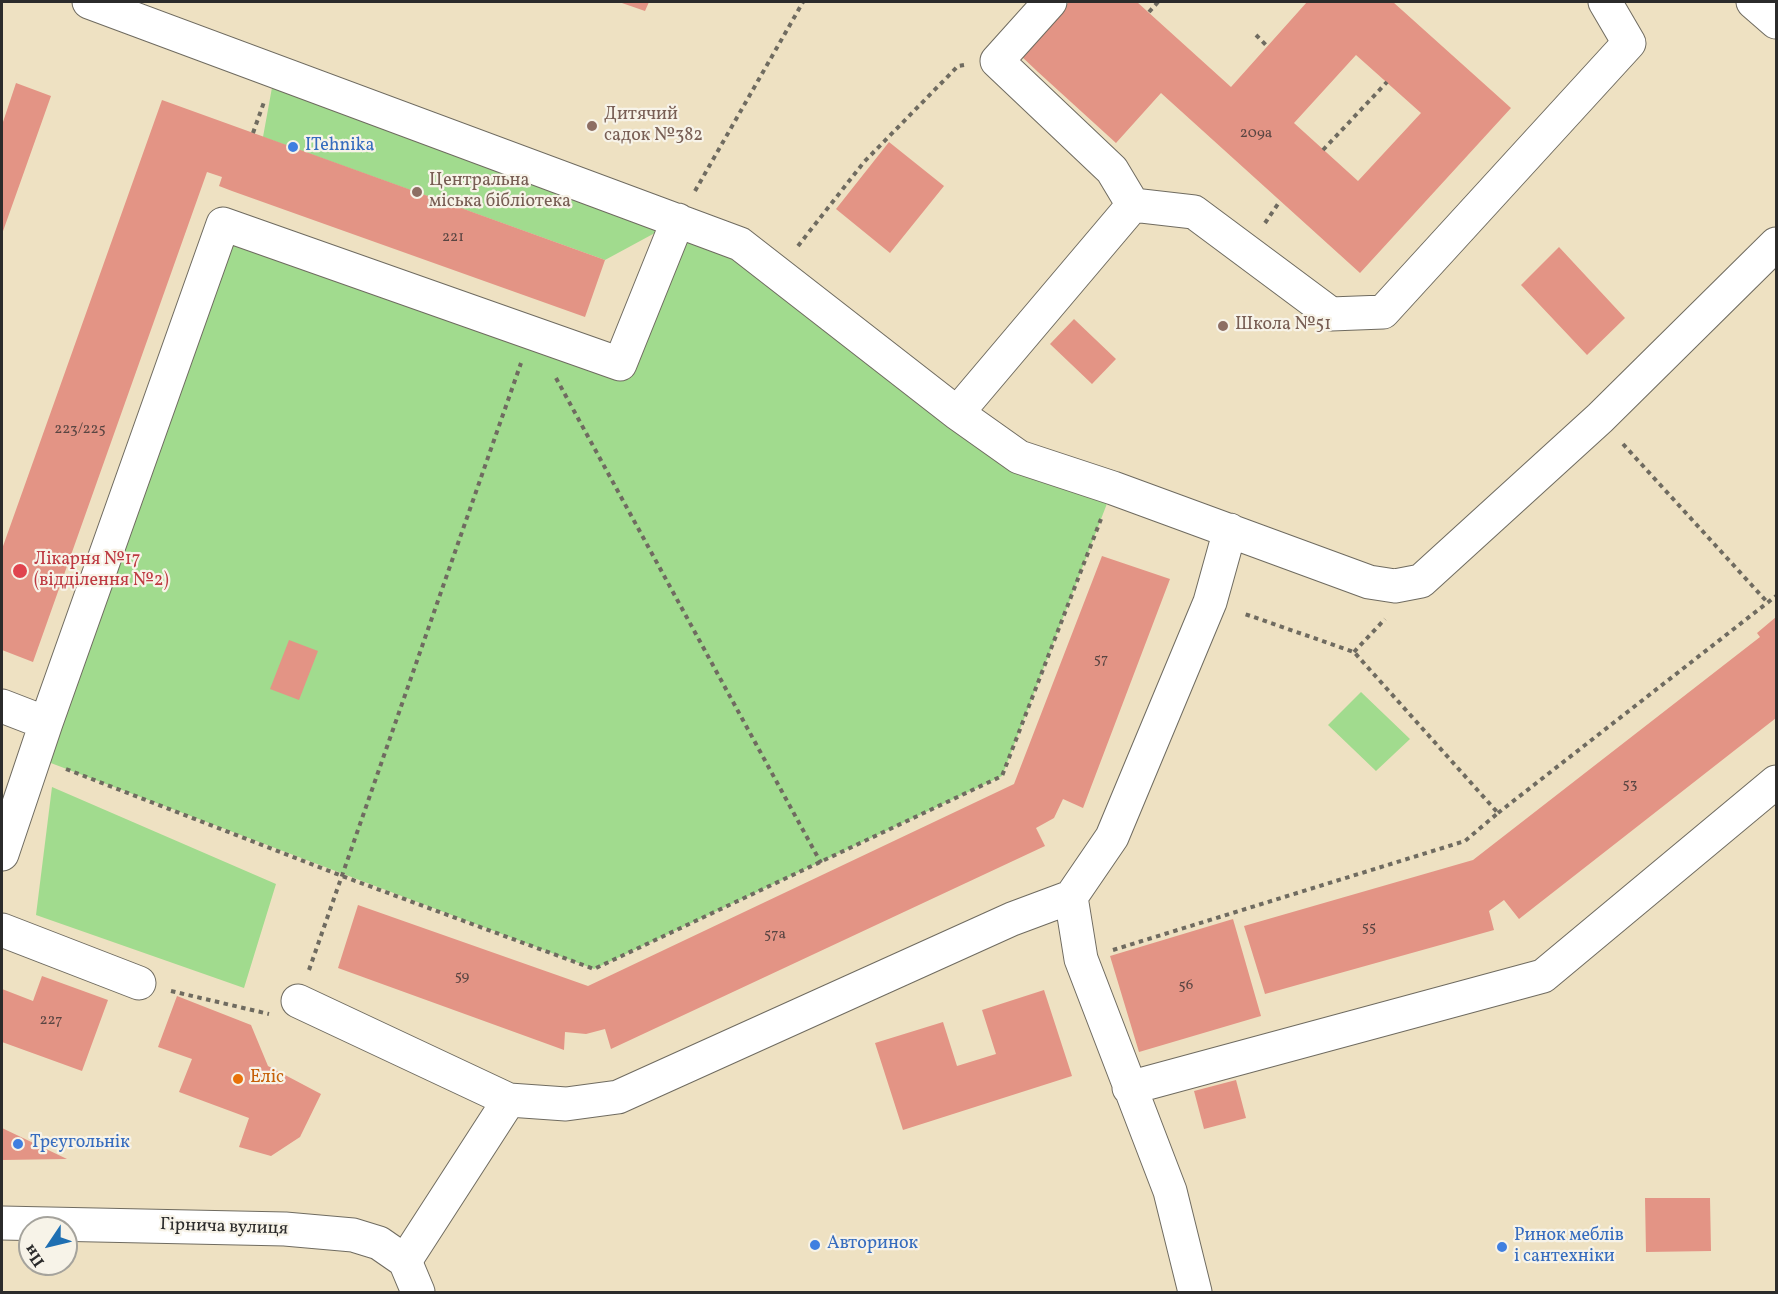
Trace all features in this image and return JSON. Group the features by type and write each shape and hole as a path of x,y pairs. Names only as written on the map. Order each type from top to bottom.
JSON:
{"main road":[{"path":"89,2 740,244 957,413 1019,457 1113,488 1369,582 1395,586 1421,581 1599,418 1776,244"},
{"path":"1050,2 997,61 1112,170 1133,205"},
{"path":"1133,205 1194,212 1330,314 1383,312 1629,43 1605,2"},
{"path":"1753,2 1776,22"},
{"path":"957,413 1133,205"},
{"path":"2,854 46,723 223,224 620,364 678,220"},
{"path":"298,1001 509,1100 566,1104 618,1097 1012,919 1071,897 1112,837 1210,602 1230,531"},
{"path":"2,706 46,723"},
{"path":"1129,1088 1543,975 1776,782"},
{"path":"1071,897 1082,960 1170,1191 1195,1293"},
{"path":"2,930 138,983"},
{"path":"418,1293 405,1262 509,1100"},
{"name":"Гірнича вулиця","path":"2,1223 285,1229 353,1235 380,1243 405,1262"}],"path":[{"path":"678,220 803,2"},
{"path":"1149,12 1158,2"},
{"path":"1256,35 1267,46"},
{"path":"778,273 864,162 958,66 997,61"},
{"path":"1323,150 1387,82"},
{"path":"531,333 821,863"},
{"path":"138,983 278,1017 298,1001 531,333"},
{"path":"1599,418 1768,603"},
{"path":"35,757 342,876 594,969 1002,776 1113,488"},
{"path":"1082,960 1465,841 1776,596"},
{"path":"1210,602 1354,652 1498,813"}],"green space":[{"path":"275,71 740,244 957,413 1113,488 1002,776 594,969 35,757 223,224 620,364 677,221 605,260 263,137"},
{"path":"1361,692 1410,739 1376,771 1328,725"},
{"path":"52,787 276,884 244,988 36,915"}],"building":[{"path":"619,2 649,2 645,11"},
{"path":"1069,2 1137,2 1231,87 1307,2 1393,2 1511,108 1360,273 1161,93 1116,143 1020,55","holes":["1356,55 1421,113 1358,181 1294,123"]},
{"path":"16,83 51,96 2,234 2,125"},
{"path":"162,100 605,260 585,317 232,191 219,186 222,177 207,172 33,662 2,650 2,549"},
{"path":"889,142 944,186 890,253 836,209"},
{"path":"1559,247 1625,318 1587,355 1521,285"},
{"path":"1074,319 1116,359 1092,384 1050,344"},
{"path":"1102,556 1170,579 1083,808 1063,799 1054,818 1036,828 1045,846 611,1049 605,1029 586,1034 565,1032 564,1050 338,968 358,905 588,986 1014,784"},
{"path":"1776,617 1776,718 1519,919 1504,900 1489,911 1494,930 1265,994 1244,926 1473,860 1760,637 1757,633"},
{"path":"289,640 318,651 299,700 270,689"},
{"path":"1233,919 1261,1016 1139,1052 1110,956"},
{"path":"42,976 108,1000 82,1071 2,1042 2,989 33,1001"},
{"path":"1044,990 1072,1076 903,1130 875,1043 943,1022 957,1066 996,1054 982,1010"},
{"name":"Еліс","path":"177,996 251,1025 268,1066 321,1094 300,1137 271,1156 239,1147 249,1118 179,1092 192,1059 158,1047"},
{"path":"1236,1080 1246,1118 1204,1129 1194,1091"},
{"name":"Трєугольнік","path":"2,1128 67,1159 2,1160"},
{"path":"1645,1198 1710,1198 1711,1251 1646,1252"}],"place":[{"name":"Дитячий садок №382","path":"592,126"},
{"name":"ITehnika","path":"293,147"},
{"name":"Центральна міська бібліотека","path":"417,192"},
{"name":"Школа №51","path":"1223,326"},
{"name":"Лікарня №17 (відділення №2)","path":"20,571"},
{"name":"Еліс","path":"238,1079"},
{"name":"Трєугольнік","path":"18,1144"},
{"name":"Авторинок","path":"815,1245"},
{"name":"Ринок меблів і сантехніки","path":"1502,1247"}]}
